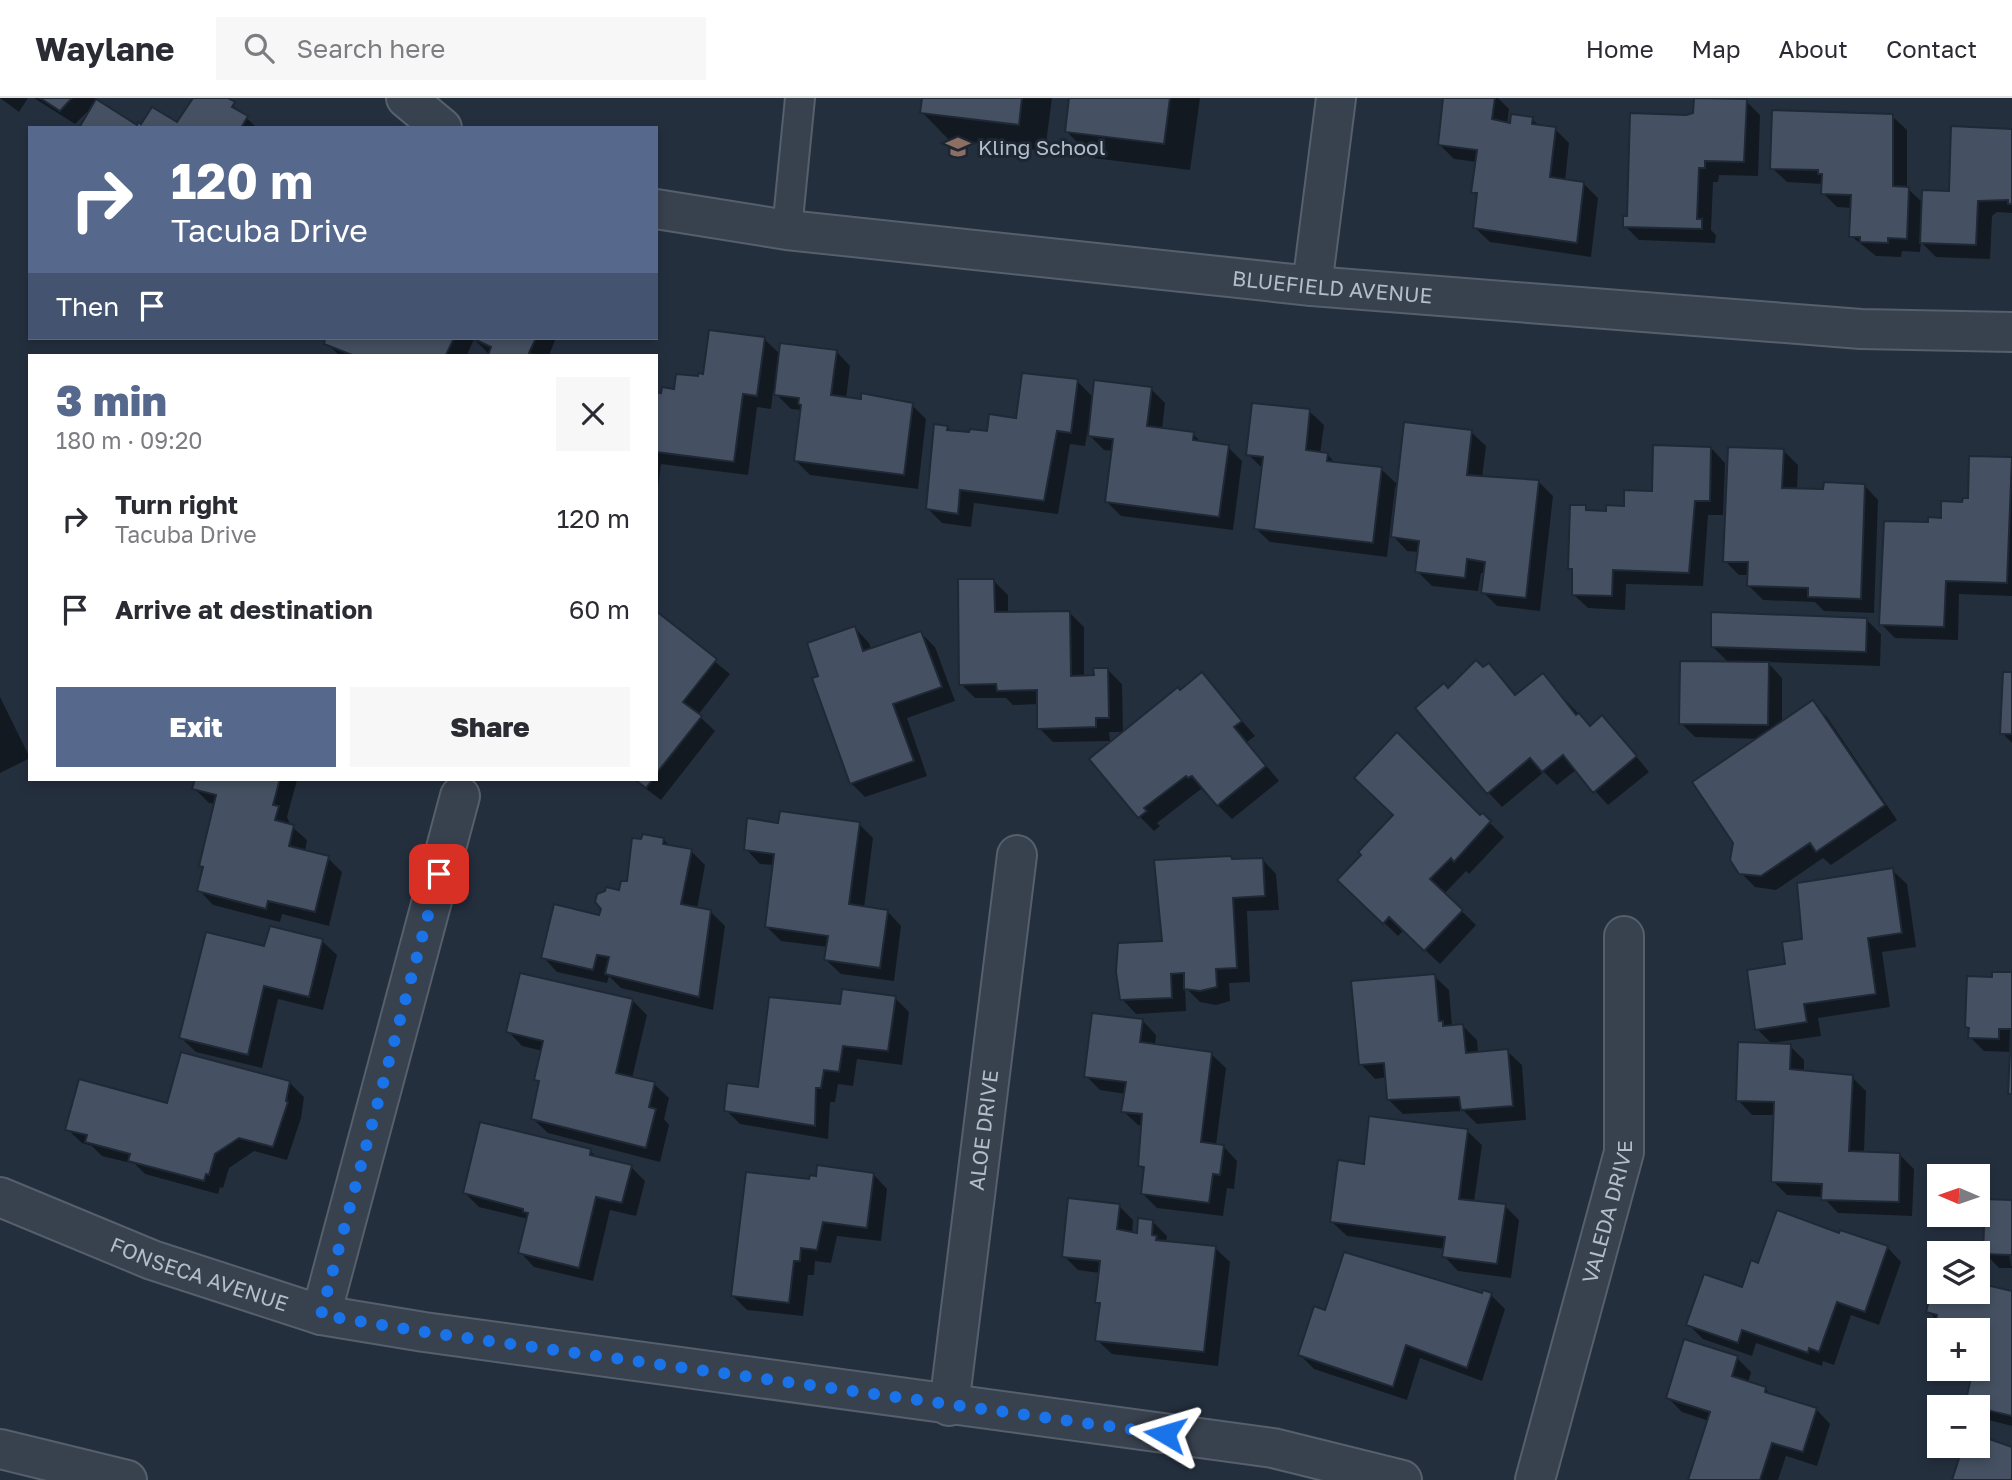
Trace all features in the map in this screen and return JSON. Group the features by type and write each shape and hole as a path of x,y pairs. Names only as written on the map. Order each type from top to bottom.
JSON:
{"street":[{"path":"406,98 440,126"},
{"path":"1312,286 1336,98"},
{"name":"BLUEFIELD AVENUE","path":"658,209 787,230 1312,286 1861,329 2012,332"},
{"path":"321,1315 460,796"},
{"name":"ALOE DRIVE","path":"949,1406 1017,855"},
{"name":"VALEDA DRIVE","path":"1535,1480 1623,1152 1624,936"},
{"name":"FONSECA AVENUE","path":"0,1197 152,1260 321,1315 949,1406 1273,1448 1402,1480"},
{"path":"0,1449 127,1480"}],"lane":[{"path":"787,230 800,98"}],"building":[{"path":"40,98 72,98 60,111"},
{"path":"193,98 228,98 235,102 232,107 248,116 242,126 80,126 96,99 137,125 138,122 141,124 152,107 177,122"},
{"path":"922,98 1022,98 1019,125 920,113"},
{"path":"1069,98 1170,98 1164,144 1065,132"},
{"path":"1443,98 1495,98 1492,119 1510,123 1511,114 1533,117 1532,124 1556,127 1550,177 1584,182 1577,243 1473,228 1477,193 1471,193 1477,150 1438,145"},
{"path":"1694,98 1747,99 1744,162 1705,161 1705,168 1699,168 1697,219 1702,219 1702,229 1623,227 1623,216 1627,216 1630,113 1686,115 1693,113"},
{"path":"1772,110 1893,114 1893,186 1909,187 1907,239 1888,238 1888,243 1860,242 1860,237 1849,237 1851,195 1821,194 1822,174 1818,174 1818,170 1770,169"},
{"path":"1951,126 2012,129 2012,204 2008,204 2008,200 1978,201 1976,245 1920,243 1922,190 1949,191"},
{"path":"709,330 765,337 757,396 743,394 734,462 658,452 658,392 661,393 662,387 674,389 676,374 703,374"},
{"path":"325,340 453,340 446,354 349,354 324,344"},
{"path":"476,340 535,340 529,353 532,354 488,354 491,347"},
{"path":"780,343 837,350 831,395 861,399 861,393 913,403 904,475 794,461 801,405 798,404 799,398 774,395"},
{"path":"1022,373 1078,379 1071,433 1057,431 1044,501 960,490 958,514 926,509 934,424 948,426 947,430 987,431 989,414 1016,418"},
{"path":"1094,380 1152,387 1147,426 1194,432 1193,440 1229,445 1219,517 1105,502 1113,439 1088,436"},
{"path":"1252,403 1310,409 1306,450 1328,453 1327,461 1382,467 1373,543 1254,529 1263,457 1246,455"},
{"path":"1404,422 1472,430 1467,475 1539,480 1526,598 1481,593 1485,562 1467,559 1465,578 1415,572 1419,541 1391,537"},
{"path":"1653,445 1711,447 1710,501 1695,501 1689,573 1613,570 1612,596 1572,595 1572,569 1568,569 1570,505 1586,505 1586,510 1606,511 1606,505 1624,506 1624,490 1652,491"},
{"path":"1728,447 1784,449 1782,488 1823,489 1824,482 1865,484 1861,599 1808,597 1808,588 1747,586 1748,562 1723,562"},
{"path":"1969,456 2012,457 2007,583 1946,581 1944,627 1879,625 1884,521 1928,522 1928,517 1941,518 1941,501 1962,502 1963,498 1968,498"},
{"path":"958,579 994,579 995,612 1070,611 1071,676 1094,675 1093,668 1108,668 1109,718 1096,718 1096,727 1037,729 1037,690 997,691 996,684 959,685"},
{"path":"1711,612 1867,618 1866,652 1711,647"},
{"path":"658,613 717,659 683,702 702,716 658,771"},
{"path":"855,626 863,651 921,631 942,687 893,704 914,761 850,784 812,678 818,676 807,643"},
{"path":"1476,660 1483,667 1489,663 1515,695 1543,673 1576,715 1579,713 1590,726 1602,715 1637,756 1593,793 1563,755 1542,772 1530,758 1487,794 1415,708 1444,683 1448,688"},
{"path":"1680,661 1769,662 1768,725 1679,724"},
{"path":"1202,672 1242,721 1234,727 1266,766 1217,806 1192,776 1186,776 1144,808 1147,811 1138,818 1089,759 1178,687 1180,690"},
{"path":"2003,672 2012,672 2012,734 2000,734"},
{"path":"1813,700 1885,805 1816,852 1810,843 1761,876 1739,874 1730,860 1733,843 1692,782"},
{"path":"1397,732 1480,815 1483,813 1491,821 1454,862 1451,858 1430,879 1463,910 1424,951 1389,917 1383,924 1337,880 1361,855 1358,852 1393,815 1354,778"},
{"path":"194,781 279,781 273,805 279,806 275,820 294,825 289,846 329,856 315,912 268,901 266,909 197,891 203,867 199,866 216,795 192,789"},
{"path":"637,781 651,781 646,788"},
{"path":"780,811 860,822 849,904 888,910 880,968 824,960 828,936 765,927 774,854 744,850 747,818 778,823"},
{"path":"643,834 664,838 663,844 692,849 681,904 711,910 699,997 605,974 609,957 597,955 593,970 541,958 554,904 599,915 601,909 595,902 597,894 605,891 606,887 619,890 621,881 627,881 632,838 641,839"},
{"path":"1231,856 1232,859 1263,858 1265,896 1233,898 1237,968 1216,969 1217,987 1200,991 1184,989 1184,973 1171,974 1172,998 1120,1000 1116,972 1118,943 1162,941 1154,860"},
{"path":"1893,868 1902,933 1868,938 1876,994 1804,1004 1807,1022 1755,1030 1747,970 1785,964 1782,942 1802,939 1797,883"},
{"path":"270,926 323,939 309,997 264,986 248,1055 179,1038 206,932 264,946"},
{"path":"1992,972 2012,972 2012,1094 2008,1094 2011,1029 1999,1029 1999,1039 1968,1038 1969,1028 1965,1027 1967,976 1992,977"},
{"path":"520,973 633,999 616,1073 655,1082 649,1107 656,1109 646,1148 531,1119 539,1081 534,1080 543,1041 506,1032"},
{"path":"1435,974 1439,1021 1443,1021 1443,1026 1463,1024 1466,1053 1508,1049 1513,1106 1461,1110 1459,1097 1387,1100 1384,1063 1359,1065 1351,981"},
{"path":"842,989 896,996 888,1051 843,1046 839,1072 824,1070 821,1088 816,1088 815,1126 724,1111 727,1083 758,1087 769,997 840,1004"},
{"path":"1092,1013 1143,1019 1140,1042 1212,1052 1201,1142 1224,1145 1220,1175 1213,1174 1209,1203 1141,1194 1144,1167 1138,1166 1142,1114 1121,1112 1126,1082 1084,1077"},
{"path":"1738,1042 1791,1044 1790,1069 1853,1075 1849,1151 1900,1153 1899,1202 1821,1200 1822,1184 1771,1182 1774,1102 1736,1101"},
{"path":"181,1052 290,1081 288,1102 273,1147 239,1138 215,1154 209,1175 206,1174 204,1181 128,1161 130,1154 85,1142 87,1135 65,1130 79,1079 167,1103"},
{"path":"1369,1116 1468,1129 1459,1199 1506,1204 1497,1264 1442,1257 1445,1237 1330,1222 1338,1160 1364,1164"},
{"path":"480,1122 591,1149 590,1155 632,1165 622,1203 596,1197 579,1268 518,1253 528,1213 523,1212 523,1209 463,1193"},
{"path":"817,1165 874,1173 867,1228 823,1222 817,1250 801,1248 800,1261 794,1261 789,1303 731,1296 746,1172 809,1179 810,1175 816,1176"},
{"path":"1068,1198 1120,1204 1117,1229 1137,1233 1138,1218 1153,1220 1152,1235 1157,1236 1156,1240 1216,1246 1204,1352 1095,1341 1100,1303 1095,1303 1100,1261 1062,1257"},
{"path":"1990,1199 2012,1200 2012,1266 2010,1255 1990,1254 1990,1241 1983,1241 1984,1227 1990,1227"},
{"path":"1777,1210 1839,1233 1840,1230 1888,1246 1865,1312 1837,1302 1819,1352 1809,1348 1808,1353 1742,1330 1738,1343 1686,1325 1704,1274 1742,1287 1751,1260 1758,1263"},
{"path":"1344,1252 1482,1293 1483,1290 1492,1293 1467,1368 1406,1345 1393,1387 1298,1355 1314,1306 1325,1310"},
{"path":"1990,1286 2012,1291 2012,1416 1990,1411 1990,1395 1967,1395 1970,1381 1990,1381 1990,1318 1936,1318 1937,1315 1926,1312 1928,1304 1990,1304"},
{"path":"1684,1339 1738,1356 1732,1376 1766,1387 1765,1392 1817,1408 1803,1452 1772,1443 1760,1480 1688,1480 1710,1412 1666,1398"},
{"path":"1990,1439 2012,1447 2012,1480 1952,1480 1959,1458 1990,1458"}],"place":[{"name":"Kling School","path":"958,147"}],"route":[{"path":"439,874 321,1315 424,1332 1165,1434"}]}
